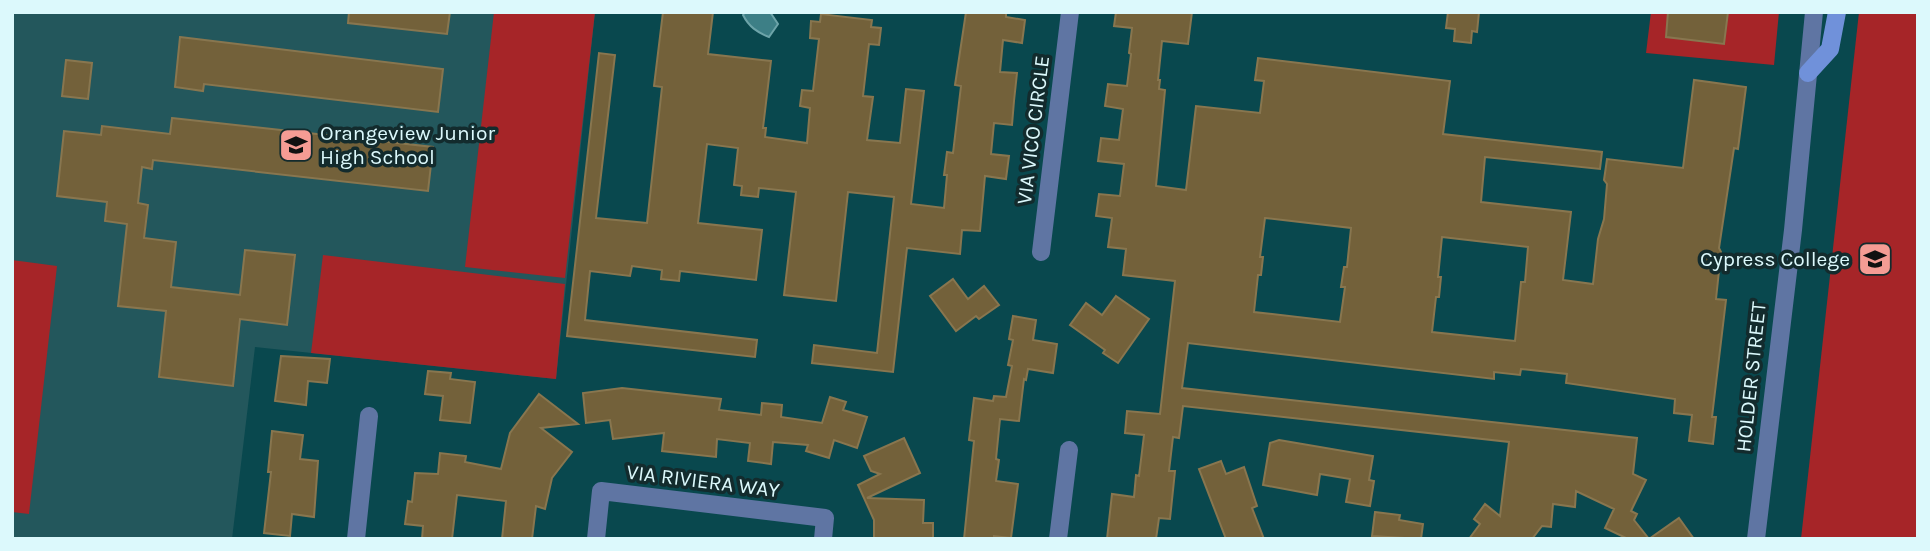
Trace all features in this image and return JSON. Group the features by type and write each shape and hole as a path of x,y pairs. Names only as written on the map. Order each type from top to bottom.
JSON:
{"main road":[{"path":"1808,74 1830,49 1837,12"}],"street":[{"name":"VIA VICO CIRCLE","path":"1041,252 1070,12"},
{"name":"HOLDER STREET","path":"1756,539 1793,230 1814,12"},
{"path":"356,539 369,416"},
{"path":"1058,539 1069,450"},
{"name":"VIA RIVIERA WAY","path":"596,539 601,491 825,518 823,539"}],"shaded area":[{"name":"Orangeview Junior High School","path":"12,12 595,12 556,379 255,347 232,539 12,539"},
{"path":"494,12 595,12 565,278 465,267"},
{"path":"745,12 770,12 778,24 769,37 751,26 743,15"},
{"path":"1651,12 1779,12 1774,65 1646,53"},
{"name":"Cypress College","path":"1859,12 1918,12 1918,539 1801,539"},
{"path":"323,255 565,284 556,379 311,353"},
{"path":"12,260 57,266 29,514 12,512"}],"building":[{"path":"349,12 450,12 447,34 348,23"},
{"path":"663,12 713,12 708,54 771,61 763,128 766,128 765,137 807,143 810,108 800,106 802,90 813,91 819,39 810,38 811,21 820,22 821,14 872,20 871,27 881,28 879,45 869,44 863,96 873,97 867,140 900,143 906,89 924,91 911,204 944,208 947,175 944,175 947,152 953,153 961,86 955,85 966,12 1006,12 1006,17 1025,20 1022,43 1003,40 1000,72 1017,73 1012,125 994,123 991,154 1009,156 1006,179 985,176 980,231 962,230 960,254 907,248 893,372 812,363 814,345 877,353 894,197 848,192 836,301 784,295 796,192 759,188 758,197 741,195 742,186 734,185 738,148 707,144 698,223 762,230 756,280 680,271 679,281 661,279 662,270 632,266 630,276 590,271 585,320 757,340 755,357 567,336 599,53 615,55 596,218 647,223 662,87 654,86"},
{"path":"1116,12 1192,12 1188,44 1162,41 1158,80 1159,89 1165,90 1156,186 1186,190 1196,106 1260,113 1264,81 1255,80 1258,58 1450,81 1443,134 1602,152 1600,169 1485,157 1481,202 1571,212 1563,280 1593,284 1598,239 1604,219 1607,159 1683,168 1694,80 1746,87 1738,149 1734,148 1719,248 1721,252 1716,299 1726,300 1712,417 1716,417 1713,444 1689,441 1692,415 1674,413 1675,399 1566,383 1567,374 1521,369 1520,375 1494,372 1494,379 1188,343 1182,388 1637,438 1633,474 1646,480 1631,511 1637,514 1634,520 1649,539 1628,539 1605,528 1614,509 1576,491 1575,507 1553,504 1551,527 1542,526 1532,539 1469,539 1480,524 1474,519 1485,504 1500,516 1509,442 1183,406 1179,438 1173,437 1169,471 1175,471 1170,519 1159,518 1156,539 1107,539 1112,494 1134,497 1136,475 1139,476 1144,435 1125,433 1127,411 1160,414 1175,281 1123,275 1126,249 1108,247 1112,218 1096,216 1099,194 1120,196 1124,164 1098,161 1101,138 1119,140 1123,109 1105,106 1108,84 1127,86 1131,54 1132,28 1114,26","holes":["1265,218 1351,228 1347,267 1344,267 1341,287 1345,287 1340,322 1254,312 1258,275 1261,275 1263,257 1260,257","1442,237 1528,247 1525,282 1521,282 1515,341 1432,332 1436,297 1439,297"]},
{"path":"1448,12 1479,12 1477,32 1472,31 1471,43 1454,41 1455,29 1446,28"},
{"path":"1668,12 1728,12 1724,44 1666,37"},
{"path":"180,37 443,69 438,112 204,84 203,91 175,87"},
{"path":"66,60 92,63 88,99 62,96"},
{"path":"172,118 433,147 428,191 153,160 152,169 142,167 138,203 148,205 144,238 176,242 171,287 240,295 245,250 295,255 287,325 240,319 233,386 159,377 166,311 118,306 127,224 105,221 107,202 57,196 64,131 101,135 102,126 170,134"},
{"path":"953,279 968,299 984,286 999,305 979,319 976,316 956,331 930,296"},
{"path":"1116,296 1149,319 1118,363 1103,353 1105,350 1070,325 1086,303 1102,315"},
{"path":"1013,316 1036,320 1033,340 1057,344 1053,373 1028,369 1026,380 1024,379 1019,421 1000,419 996,481 1018,484 1011,538 994,536 994,539 964,539 974,441 969,440 974,398 993,401 994,396 1006,397 1012,366 1008,365 1013,340 1009,339"},
{"path":"281,356 330,359 327,383 308,381 306,405 275,401"},
{"path":"428,371 451,373 450,379 475,382 470,423 440,420 443,396 425,394"},
{"path":"622,388 721,399 719,410 761,415 762,403 782,405 781,417 822,423 830,397 846,402 843,410 867,417 857,448 834,440 829,458 806,451 808,445 773,442 771,464 748,461 750,443 717,439 716,457 662,451 664,433 613,439 610,420 586,423 583,393"},
{"path":"539,394 578,424 541,428 572,452 552,478 545,509 536,506 532,539 502,539 506,501 457,495 452,539 422,539 423,526 405,524 408,501 412,502 415,473 438,474 440,453 466,456 465,462 501,469 510,433"},
{"path":"272,431 303,435 300,459 318,461 314,517 292,514 290,536 264,533 271,472 268,472"},
{"path":"904,438 920,473 867,498 924,500 923,523 933,523 933,539 874,539 874,520 858,485 880,474 871,471 864,456"},
{"path":"1279,440 1373,456 1369,480 1374,481 1370,506 1346,502 1350,479 1320,474 1317,495 1263,485 1270,443"},
{"path":"1221,461 1226,474 1244,467 1257,506 1252,508 1264,539 1226,539 1199,469"},
{"path":"1375,512 1400,515 1399,520 1423,524 1421,539 1372,536"},
{"path":"1679,518 1694,539 1649,539"}],"place":[{"name":"Orangeview Junior High School","path":"296,145"},
{"name":"Cypress College","path":"1875,259"}]}
